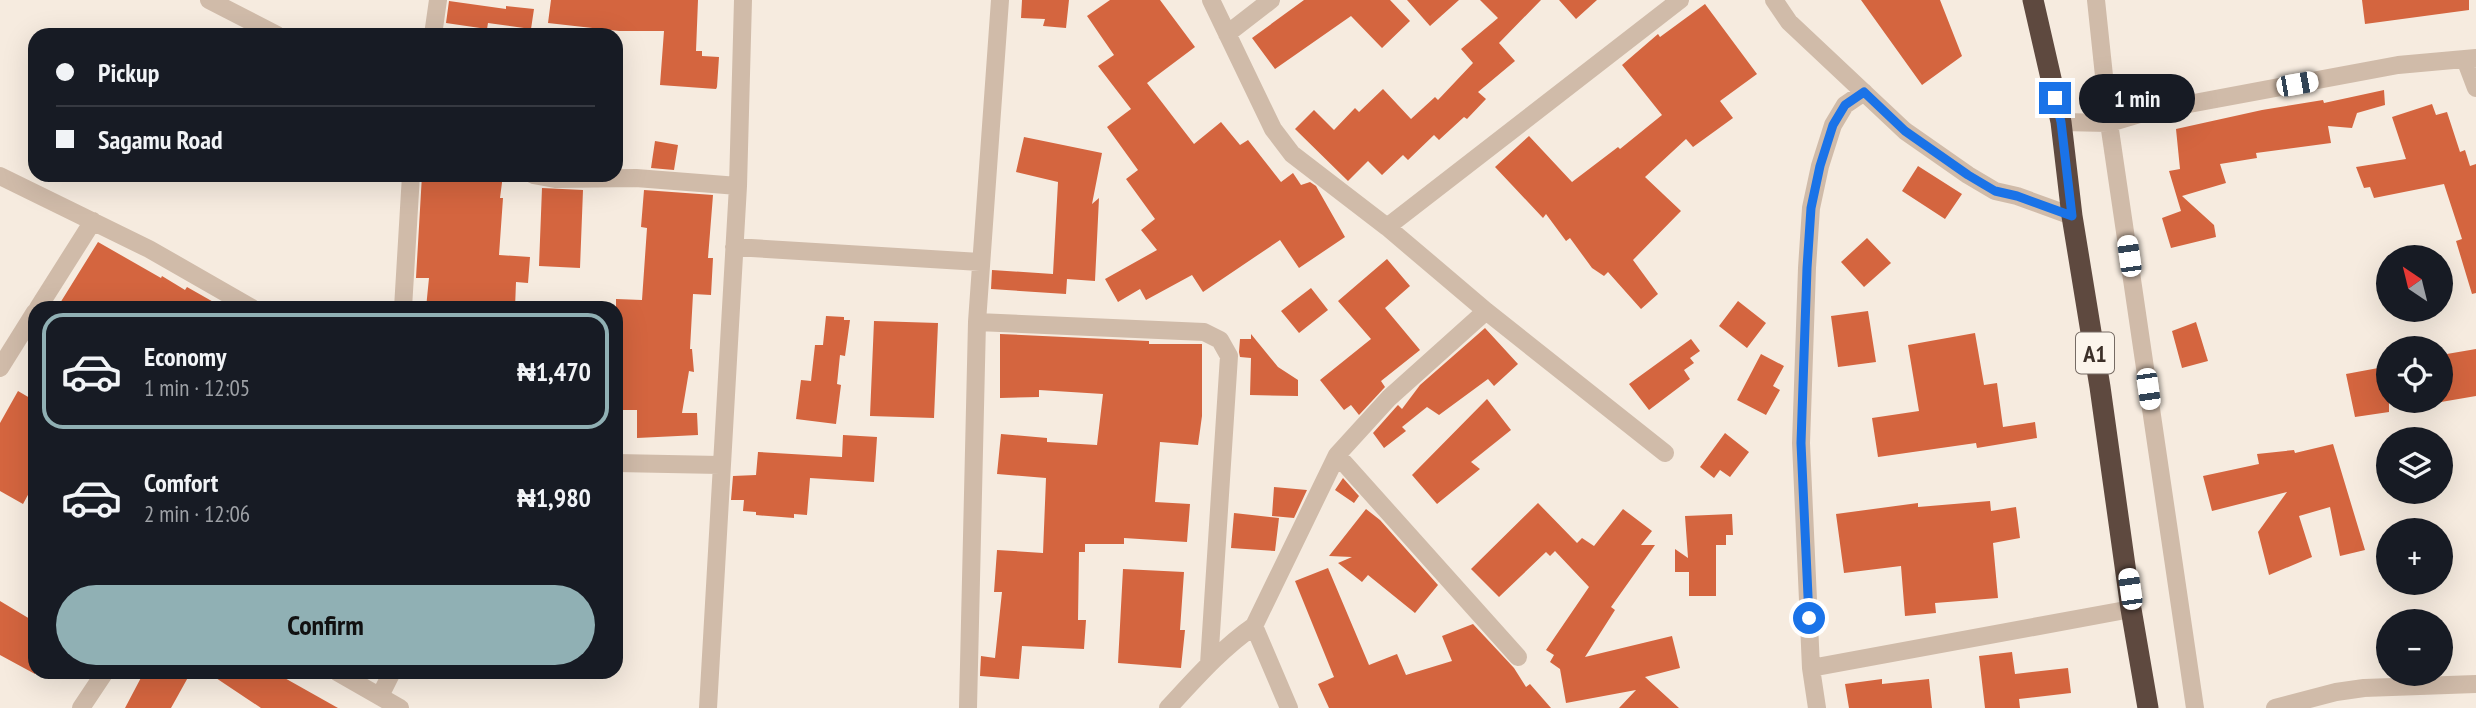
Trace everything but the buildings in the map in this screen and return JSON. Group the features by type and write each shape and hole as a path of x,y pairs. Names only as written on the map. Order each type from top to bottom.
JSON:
{"highway":[{"name":"A1","path":"2033,0 2061,122 2072,216 2148,708"}],"street":[{"path":"209,0 263,28"},
{"path":"434,28 438,0"},
{"path":"706,706 738,186 743,0"},
{"path":"968,708 977,322 1000,0"},
{"path":"1211,0 1273,129 1292,155 1387,226 1486,311 1665,453"},
{"path":"1227,34 1271,0"},
{"path":"1387,226 1680,0"},
{"path":"1774,0 1789,22 1905,131 1995,191 2072,216"},
{"path":"2096,0 2109,123 2195,708"},
{"path":"2061,122 2109,123 2146,112 2398,65 2471,58 2476,88"},
{"path":"1817,708 1811,668 1801,443 1811,208 1833,125 1845,105 1864,92"},
{"path":"0,176 149,249 240,301"},
{"path":"623,178 738,186"},
{"path":"403,301 411,182"},
{"path":"42,301 93,221"},
{"path":"734,247 980,262"},
{"path":"1168,708 1235,639 1254,626 1337,455 1389,398 1486,311"},
{"path":"977,322 1204,332 1220,340 1229,356 1209,664"},
{"path":"0,368 28,323"},
{"path":"1337,455 1518,657"},
{"path":"623,463 720,465"},
{"path":"1811,668 2131,609"},
{"path":"1254,626 1289,708"},
{"path":"81,708 100,679"},
{"path":"350,679 400,708"},
{"path":"380,696 388,679"},
{"path":"2275,708 2336,692 2364,688 2476,684"}],"route":[{"path":"1809,618 1801,443 1807,268 1811,208 1833,125 1845,105 1864,92 1905,131 1968,175 1995,191 2072,216 2061,122 2055,98"}]}
